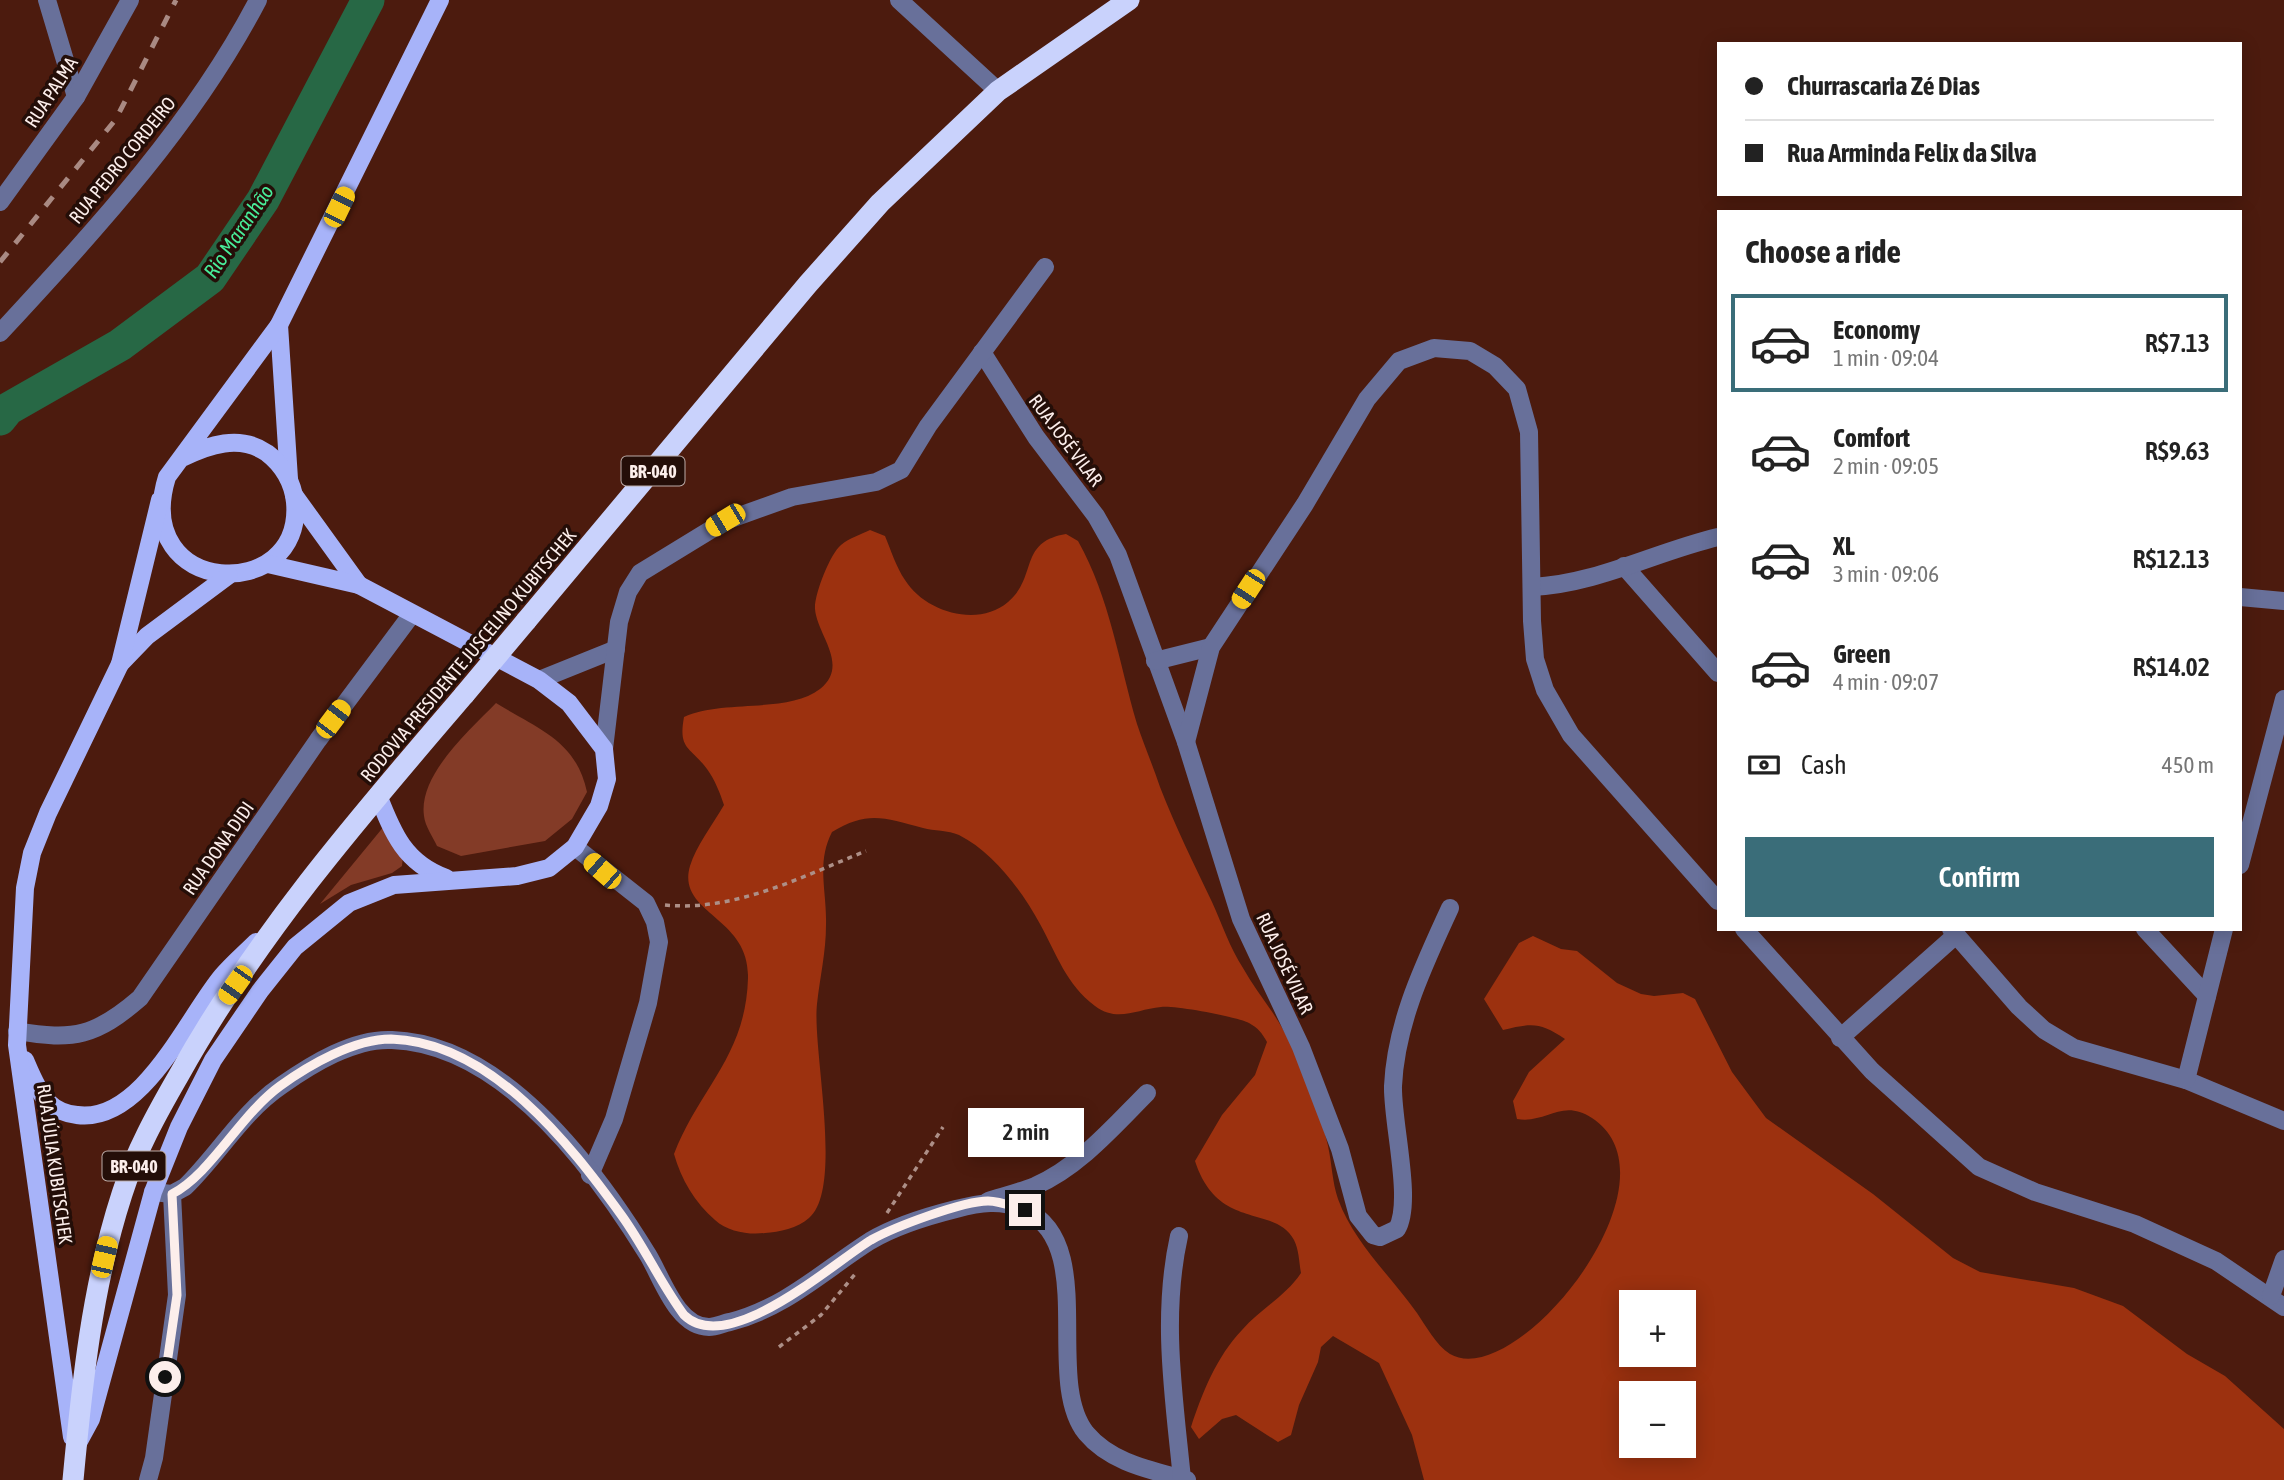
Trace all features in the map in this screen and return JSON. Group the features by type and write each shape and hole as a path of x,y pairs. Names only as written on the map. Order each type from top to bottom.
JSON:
{"highway":[{"name":"RODOVIA PRESIDENTE JUSCELINO KUBITSCHEK","path":"73,1480 92,1316 109,1236 123,1191 166,1097 205,1028 279,919 378,795 880,202 998,91 1129,0"}],"main road":[{"path":"76,1451 90,1419 153,1192 194,1092 260,991 295,947 349,903 394,885 517,876 549,868 575,847 600,806 607,779 604,749 569,703 539,680 359,585 268,564 229,575 211,574 193,566 178,553 167,538 161,519 160,500 167,477 279,326 440,0"},
{"path":"268,564 288,541 295,519 279,326"},
{"path":"182,458 213,444 249,444 266,452 280,465 292,488 359,585"},
{"name":"RUA JÚLIA KUBITSCHEK","path":"76,1451 17,1038 22,920 32,853 48,813 120,663 160,500"},
{"name":"RUA JÚLIA KUBITSCHEK","path":"120,663 147,636 229,575"},
{"path":"378,795 395,834 414,860 425,870 449,879"},
{"name":"RUA JÚLIA KUBITSCHEK","path":"17,1038 48,1102 66,1113 88,1116 110,1111 129,1099 152,1074 222,976 279,919"}],"street":[{"path":"47,0 76,97"},
{"name":"RUA PALMA","path":"0,202 76,97 130,0"},
{"name":"RUA PEDRO CORDEIRO","path":"0,333 70,257 162,149 235,44 258,0"},
{"path":"899,0 998,91"},
{"path":"604,749 618,622 628,592 640,573 725,520 792,497 845,489 891,477 909,459 928,426 1045,267"},
{"path":"1186,742 1211,647 1305,504 1367,399 1399,361 1434,348 1470,351 1495,366 1517,389 1529,432 1535,659 1545,690 1571,734 1717,900"},
{"name":"RUA JOSÉ VILAR","path":"982,352 1042,445 1107,533 1137,604 1155,661 1186,742 1250,941 1301,1047 1340,1149 1358,1216 1366,1228 1380,1237 1397,1229 1404,1209 1393,1086 1399,1037 1422,969 1450,908"},
{"path":"1532,587 1585,581 1623,566 1717,537"},
{"path":"1623,566 1717,672"},
{"path":"2242,597 2284,601"},
{"name":"RUA DONA DIDI","path":"17,1038 63,1038 92,1030 113,1022 140,998 318,740 412,614"},
{"path":"1155,661 1211,647"},
{"path":"539,680 616,649"},
{"path":"2242,849 2246,817 2284,699"},
{"path":"575,847 646,903 655,922 659,942 656,972 607,1142 590,1175"},
{"path":"1746,931 1840,1038 1912,1108 1979,1167 2035,1192 2135,1224 2216,1261 2277,1301 2284,1259"},
{"path":"2147,931 2207,996"},
{"path":"2186,1080 2223,931"},
{"path":"1840,1038 1954,932 2019,1007 2044,1030 2074,1048 2186,1080 2284,1121"},
{"path":"153,1192 172,1194 199,1174 252,1110 280,1086 359,1044 389,1039 418,1043 458,1057 495,1078 538,1112 623,1217 679,1308 692,1323 709,1327 748,1317 797,1294 872,1240 896,1229 942,1212 1035,1186 1082,1157 1147,1093"},
{"path":"148,1480 154,1458 177,1295 172,1194"},
{"path":"988,1201 1025,1210 1043,1223 1055,1241 1063,1269 1070,1387 1076,1412 1085,1432 1135,1473 1184,1479 1168,1316 1171,1271 1179,1236"}],"path":[{"path":"646,903 682,906 751,896 866,851"}],"shaded area":[{"path":"870,530 885,536 899,570 914,591 938,608 968,615 996,610 1008,602 1023,582 1034,552 1041,544 1066,534 1078,541 1106,608 1137,724 1172,816 1234,952 1284,1031 1307,1079 1325,1133 1336,1192 1345,1215 1373,1258 1436,1340 1450,1354 1479,1358 1513,1342 1549,1313 1581,1274 1606,1230 1619,1187 1616,1148 1592,1118 1571,1110 1528,1120 1517,1119 1513,1101 1529,1072 1565,1039 1549,1029 1536,1026 1503,1030 1484,999 1519,943 1533,936 1561,949 1577,951 1617,983 1641,994 1654,996 1683,993 1695,999 1732,1072 1766,1118 1873,1194 1953,1258 1980,1272 2074,1288 2123,1306 2187,1354 2225,1376 2284,1429 2284,1480 1424,1480 1412,1435 1379,1363 1333,1336 1321,1347 1318,1362 1299,1405 1291,1435 1278,1442 1236,1415 1222,1419 1199,1439 1191,1427 1205,1388 1225,1351 1249,1323 1288,1289 1301,1273 1296,1244 1285,1229 1274,1222 1231,1208 1205,1183 1195,1161 1222,1115 1255,1075 1267,1042 1260,1031 1249,1023 1206,1012 1168,1007 1128,1014 1103,1011 1077,988 1025,899 1006,874 983,851 955,833 887,819 867,818 832,832 824,855 826,935 817,1025 826,1149 819,1202 809,1218 794,1227 782,1230 746,1233 720,1224 701,1206 690,1190 674,1154 684,1131 730,1051 745,1005 748,978 746,957 738,941 693,895 689,882 693,858 724,805 710,773 684,742 684,717 716,709 790,701 806,697 820,689 828,680 832,660 817,619 815,603 828,566 837,550 848,540"},
{"path":"496,703 540,729 564,748 582,774 587,792 572,819 545,841 461,856 437,846 427,828 424,800 437,769 448,754"},
{"path":"385,825 403,856 402,866 392,873 351,885 320,904"}],"waterway":[{"name":"Rio Maranhão","path":"0,419 8,409 120,345 210,278 263,200 368,0"}],"railway":[{"path":"0,262 116,119 176,0"}],"route":[{"path":"165,1377 177,1295 178,1263 172,1194 185,1187 199,1174 252,1110 280,1086 359,1044 389,1039 418,1043 458,1057 495,1078 538,1112 623,1217 649,1256 674,1302 692,1323 709,1327 748,1317 797,1294 872,1240 942,1212 988,1201 1025,1210"}]}
